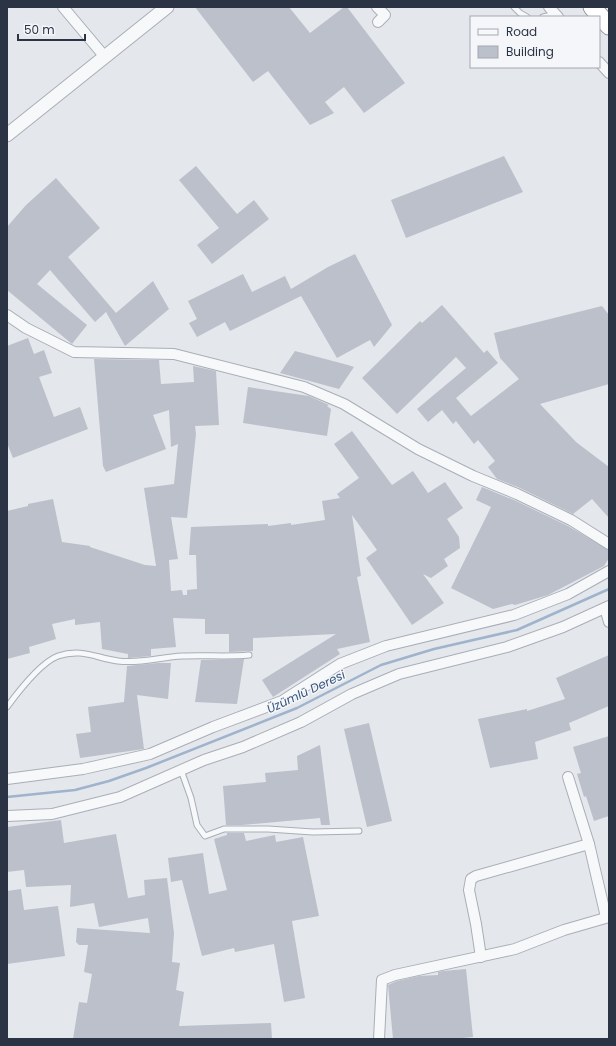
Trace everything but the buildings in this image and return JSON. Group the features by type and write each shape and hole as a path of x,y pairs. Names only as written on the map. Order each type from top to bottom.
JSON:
{"highway":[{"path":"592,7 609,26"}],"street":[{"path":"63,7 105,57"},
{"path":"7,136 166,7"},
{"path":"377,7 385,15 378,22"},
{"path":"600,63 609,73"},
{"path":"7,315 26,328 74,352 174,354 304,387 344,404 418,449 473,476 517,494 571,520 609,544"},
{"path":"7,779 84,769 150,754 213,727 282,701 347,661 386,646 514,615 568,594 609,571"},
{"path":"7,816 52,814 120,797 181,770 243,747 301,722 352,694 399,674 507,647 563,627 607,607 609,622"},
{"path":"379,1039 382,980 395,975 515,949 564,930 608,917 589,844 568,777"},
{"path":"482,957 469,890 471,879 514,864 589,844"}],"lane":[{"path":"514,7 525,16"},
{"path":"7,707 19,690 49,661 59,656 75,652 96,655 118,661 142,661 183,656 249,655"},
{"path":"181,770 191,798 197,825 205,836 224,829 268,829 313,832 359,830"}],"waterway":[{"name":"Üzümlü Deresi","path":"7,797 75,790 109,781 146,768 297,708 381,665 434,649 517,630 609,589"}]}
